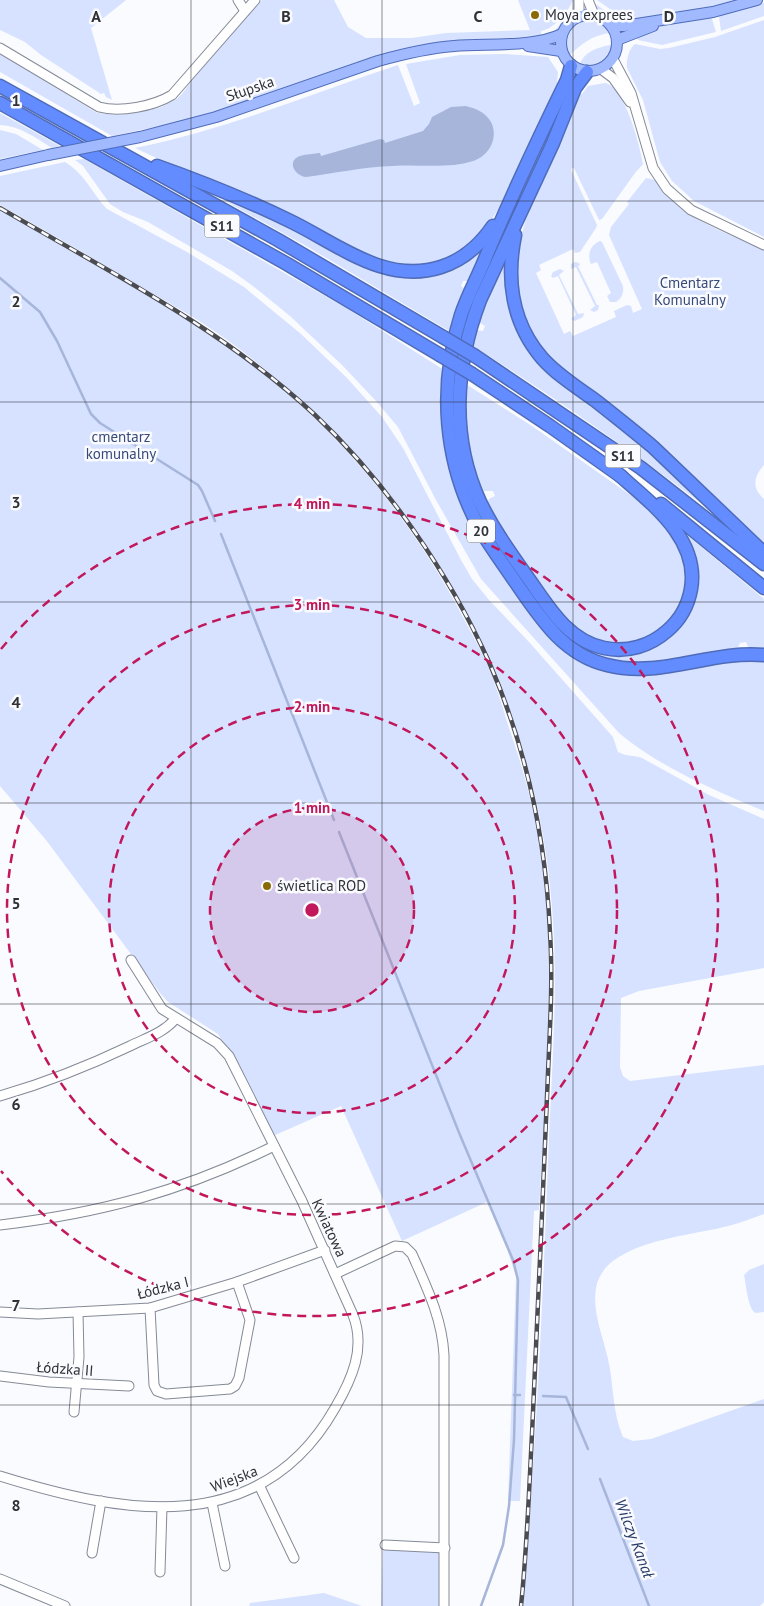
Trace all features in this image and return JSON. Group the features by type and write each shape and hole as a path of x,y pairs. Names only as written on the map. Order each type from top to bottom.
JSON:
{"highway":[{"name":"20","path":"571,66 567,80 510,201 462,315 448,375 447,414 451,451 458,477 480,529 542,620 570,648 591,660 636,670 672,666 724,656 764,654"},
{"path":"586,72 574,88 553,143 480,300 471,325 464,353 459,396 460,425 463,451 473,484 488,516 512,556 565,627 584,640 603,648 615,650 640,646 657,638 672,627 686,606 690,596 692,577 689,555 680,536 662,515 615,472"},
{"name":"S11","path":"0,86 278,240 475,356 641,468 764,564"},
{"name":"S11","path":"0,103 287,264 472,374 662,505 764,588"},
{"path":"123,153 220,190 290,220 363,260 382,268 402,272 432,270 448,264 473,250 486,238 510,201"},
{"path":"520,216 514,241 510,276 517,315 530,343 542,359 558,374 647,442 764,553"}],"main road":[{"path":"612,26 624,26 713,12 757,0"},
{"path":"594,15 604,19 612,26 617,40 617,47 613,59 601,69 586,72 571,66 565,59 561,51 562,34 569,23 579,17 594,15"},
{"path":"617,40 649,27 682,17"},
{"name":"Słupska","path":"0,166 140,137 216,117 378,60 453,46 509,44 552,38 562,34"},
{"name":"Słupska","path":"509,44 561,51"}],"street":[{"path":"238,0 245,10"},
{"path":"0,48 94,104 106,109 120,110 155,103 172,95 254,0"},
{"path":"579,0 579,17"},
{"path":"588,0 594,15"},
{"path":"613,59 631,93 653,168 660,181 674,197 691,210 764,245"},
{"path":"601,69 613,78 638,115"},
{"name":"Kwiatowa","path":"131,960 160,1007 226,1052 274,1146 335,1274 395,1246 402,1246 410,1251 431,1296 440,1325 443,1345 444,1606"},
{"path":"0,1096 33,1086 111,1055 162,1031 176,1018"},
{"path":"0,1225 73,1214 152,1196 212,1175 274,1146"},
{"name":"Łódzka I","path":"0,1312 78,1312 150,1308 237,1282 325,1250"},
{"name":"Wiejska","path":"0,1476 50,1491 101,1502 133,1506 189,1506 212,1503 233,1497 259,1486 285,1467 317,1435 339,1402 353,1372 358,1352 358,1332 353,1315 335,1274"},
{"path":"150,1308 154,1384 159,1393 227,1390 237,1384 250,1324 248,1312 237,1282"},
{"path":"74,1412 78,1384 78,1312"},
{"name":"Łódzka II","path":"0,1376 34,1381 129,1386"},
{"path":"259,1486 294,1558"},
{"path":"92,1553 101,1502"},
{"path":"212,1503 226,1566"},
{"path":"160,1572 162,1507"},
{"path":"384,1545 445,1548"},
{"path":"0,1579 65,1606"}],"green space":[{"path":"0,0 126,0 91,28 112,100 106,97 104,93 101,94 41,55 25,42 0,30"},
{"path":"262,0 334,0 348,27 366,38 412,38 446,33 530,30 518,0 573,0 568,10 560,19 551,27 541,31 541,36 452,41 414,46 357,62 213,113 112,136 0,72 0,53 97,113 119,115 159,108 182,94 206,61"},
{"path":"597,0 741,0 694,11 632,21 631,17 623,18"},
{"path":"592,3 597,5 623,23 605,16"},
{"path":"764,3 764,16 721,31 719,17 721,14"},
{"path":"576,5 573,14 567,22 551,35"},
{"path":"709,17 712,19 716,32 662,45 638,40 637,35 661,26"},
{"path":"591,20 598,22 609,33 588,41 570,55 567,45 568,35 574,27 583,21"},
{"path":"764,20 764,237 694,201 672,181 660,162 643,100 627,65 630,52 635,44 660,49 669,48 715,37"},
{"path":"612,46 610,52 605,60 591,65 580,64 585,56 592,51"},
{"path":"505,54 548,57 558,72 557,83 561,85 500,207 480,236 450,259 423,266 381,263 135,148 202,132 398,65 414,106 420,103 406,64 460,55"},
{"name":"Cmentarz Komunalny","path":"605,83 612,87 619,95 625,106 639,144 643,164 602,219 599,220 574,168 572,168 571,170 597,225 596,228 580,252 575,253 573,249 539,265 541,270 536,273 564,334 570,331 573,336 616,317 614,311 627,305 631,306 633,313 642,309 609,235 611,227 629,204 627,202 646,178 655,180 665,193 690,214 719,230 764,250 764,465 758,473 755,482 757,491 764,499 764,546 551,360 527,327 515,280 519,243 526,219 555,153 578,92 582,94 588,86"},
{"path":"0,113 60,146 52,148 21,130 0,125"},
{"path":"0,130 16,134 43,150 0,159"},
{"path":"84,159 346,308 444,370 454,479 540,626 560,647 592,666 764,659 764,811 670,768 635,746 619,733 481,579 436,500 398,427 376,401 343,366 290,316 253,286 232,271 148,222 123,212 110,204 83,166 75,160"},
{"path":"65,162 78,172 107,209 187,252 244,287 301,334 346,377 382,417 403,448 472,579 613,737 618,752 642,758 709,795 764,819 764,968 639,991 621,998 620,1067 623,1076 630,1081 764,1065 764,1214 732,1225 651,1243 632,1250 615,1260 602,1272 595,1297 595,1306 610,1369 619,1428 623,1437 633,1441 651,1439 764,1399 764,1602 760,1606 523,1606 540,1352 554,1034 555,970 552,907 540,821 519,738 489,659 450,584 404,513 350,448 288,388 220,335 0,205 0,176"},
{"path":"207,191 410,277 489,241 469,281 463,281 461,286 465,292 451,332 306,246"},
{"name":"cmentarz komunalny","path":"0,210 185,318 244,358 309,413 368,475 419,543 463,617 491,673 520,762 535,818 544,876 549,959 546,1085 539,1210 534,1211 520,1501 508,1501 516,1276 487,1202 402,1241 341,1106 273,1136 243,1075 218,1034 168,1002 160,993 46,840 0,786"},
{"path":"600,241 623,286 622,295 616,302 610,302 607,296 611,293 597,262 591,264 590,261 589,254 592,248"},
{"path":"508,246 520,332 714,513 594,426 470,344 476,330 483,331 485,326 478,319"},
{"path":"579,263 580,265 578,266 597,305 599,305 598,310 594,312 590,310 595,306 576,267 571,269 571,264"},
{"path":"560,269 564,271 559,275 578,314 584,313 583,317 575,321 571,319 576,315 558,276 553,278 551,276 553,272"},
{"path":"464,383 532,426 643,504 655,514 676,538 687,568 683,601 674,617 655,634 642,641 623,644 599,641 579,631 564,619 518,556 487,505 489,499 495,496 493,491 484,491 479,487 466,439"},
{"path":"465,474 574,641 648,650 670,637 688,615 687,535 764,599 764,650 749,649 746,642 740,643 737,649 659,664 632,665 590,655 554,627 484,525"},
{"path":"764,1264 764,1312 756,1313 749,1302 744,1275 749,1270"},
{"path":"383,1548 439,1550 439,1606 381,1606"},
{"path":"324,1593 362,1606 249,1606 250,1603"}],"shaded area":[{"path":"466,106 483,113 491,122 493,128 494,134 491,146 479,159 454,165 371,168 306,177 298,174 294,168 293,161 300,156 320,153 321,156 380,139 384,140 385,143 423,131 432,117 451,107"}],"waterway":[{"path":"0,278 40,312 57,341 91,414 100,423 198,485 215,521"},
{"path":"221,534 334,820"},
{"path":"339,832 460,1135 513,1260 518,1280 514,1440 509,1506 503,1545 481,1606"},
{"path":"514,1395 520,1395"},
{"path":"543,1396 566,1397 588,1449"},
{"name":"Wilczy Kanał","path":"600,1479 649,1606"}],"railway":[{"path":"0,208 164,303 203,328 242,355 315,415 367,469 414,530 455,595 489,662 502,694 524,761 539,829 548,898 551,968 532,1434 521,1606"}],"place":[{"name":"Moya exprees","path":"535,15"},
{"name":"świetlica ROD","path":"267,886"}]}
